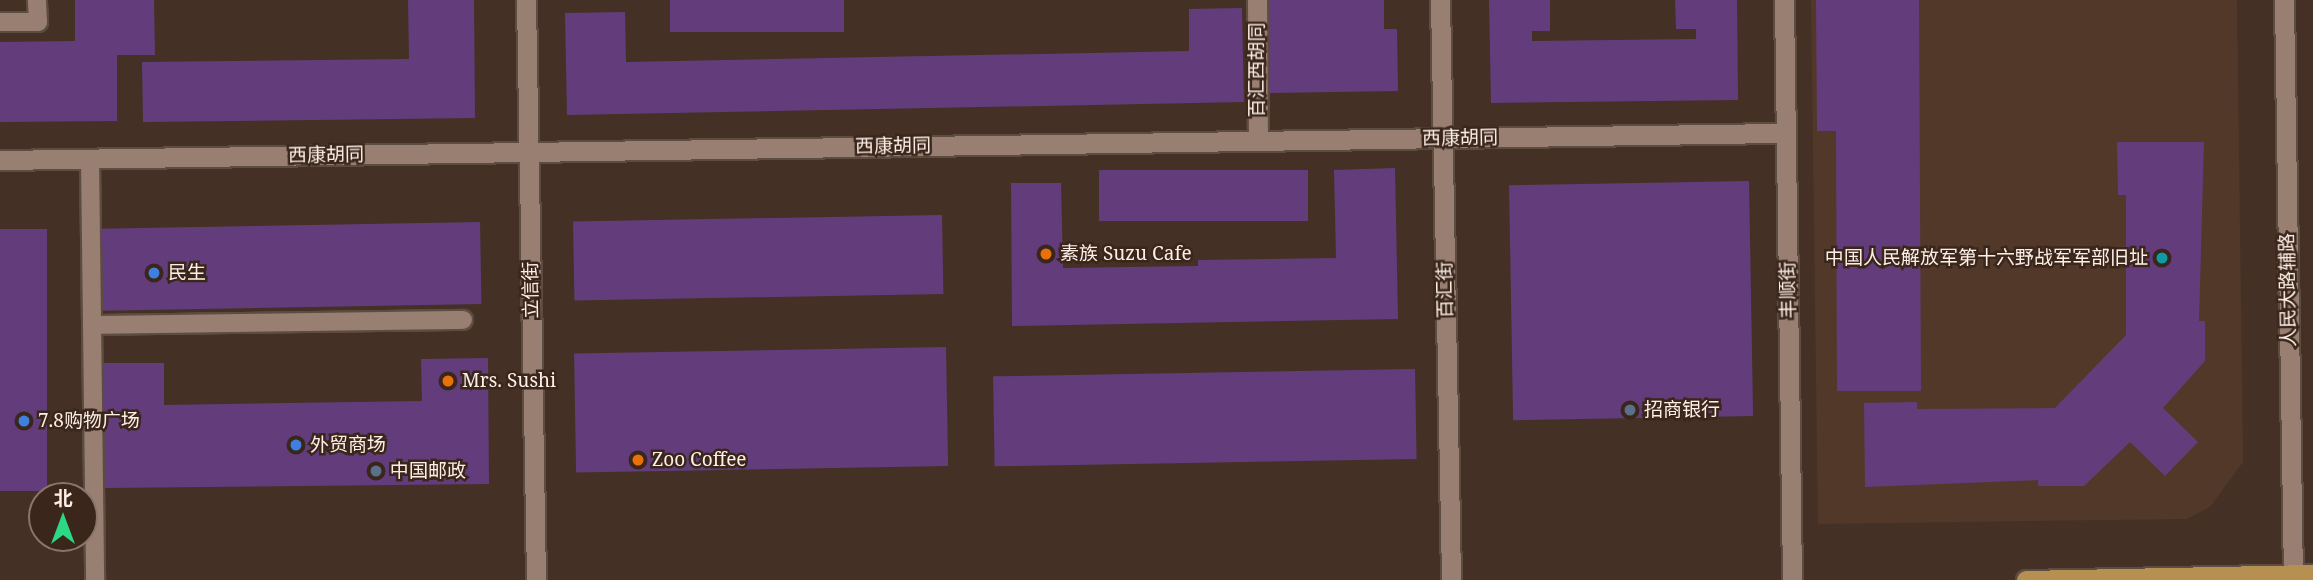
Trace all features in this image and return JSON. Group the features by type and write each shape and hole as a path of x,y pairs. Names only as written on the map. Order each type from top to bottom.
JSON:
{"main road":[{"path":"2026,580 2293,577 2313,574"}],"street":[{"name":"立信街","path":"526,0 536,580"},
{"name":"百汇西胡同","path":"1257,0 1258,141"},
{"name":"百汇街","path":"1440,0 1451,580"},
{"name":"丰顺街","path":"1784,0 1792,580"},
{"name":"人民大路辅路","path":"2284,0 2293,577"},
{"name":"西康胡同","path":"0,160 1786,133"}],"lane":[{"path":"0,22 38,22 37,0"},
{"path":"90,159 95,580"},
{"path":"92,325 463,320"}],"shaded area":[{"path":"1811,0 2237,0 2243,462 2210,507 2186,519 1818,524"}],"building":[{"path":"75,0 154,0 155,55 117,55 117,121 0,122 0,42 75,41"},
{"path":"408,0 474,0 475,118 143,122 142,62 409,59"},
{"path":"670,0 844,0 844,32 670,32"},
{"path":"1268,0 1384,0 1384,29 1397,29 1398,91 1270,93"},
{"path":"1489,0 1550,0 1550,31 1532,31 1532,41 1696,39 1696,29 1676,29 1675,0 1737,0 1738,100 1491,103"},
{"path":"1816,0 1919,0 1921,391 1837,391 1836,131 1817,131"},
{"path":"1242,8 1244,102 567,115 565,13 625,12 626,62 1189,51 1189,9"},
{"name":"中国人民解放军第十六野战军军部旧址","path":"2117,142 2204,142 2199,321 2205,321 2205,361 2163,408 2198,442 2165,476 2130,442 2084,486 2038,486 2038,480 1865,487 1864,403 1917,402 1917,409 2055,408 2126,335 2126,195 2118,195"},
{"path":"1395,168 1398,319 1012,326 1011,183 1061,183 1063,268 1198,266 1198,260 1336,258 1334,170"},
{"path":"1099,170 1308,170 1308,221 1099,221"},
{"path":"1749,181 1753,416 1513,420 1509,185"},
{"path":"942,215 943,294 574,300 573,221"},
{"path":"480,222 481,304 100,311 99,229"},
{"name":"7.8购物广场","path":"0,229 47,229 47,482 28,482 28,491 0,491"},
{"path":"946,347 948,466 576,472 574,353"},
{"name":"外贸商场","path":"488,358 489,484 103,488 102,363 164,363 164,405 422,401 421,359"},
{"path":"1415,369 1417,459 995,466 993,376"}],"place":[{"name":"素族 Suzu Cafe","path":"1046,254"},
{"name":"中国人民解放军第十六野战军军部旧址","path":"2162,258"},
{"name":"民生","path":"154,273"},
{"name":"Mrs. Sushi","path":"448,381"},
{"name":"招商银行","path":"1630,410"},
{"name":"7.8购物广场","path":"24,421"},
{"name":"外贸商场","path":"296,445"},
{"name":"Zoo Coffee","path":"638,460"},
{"name":"中国邮政","path":"376,471"}]}
